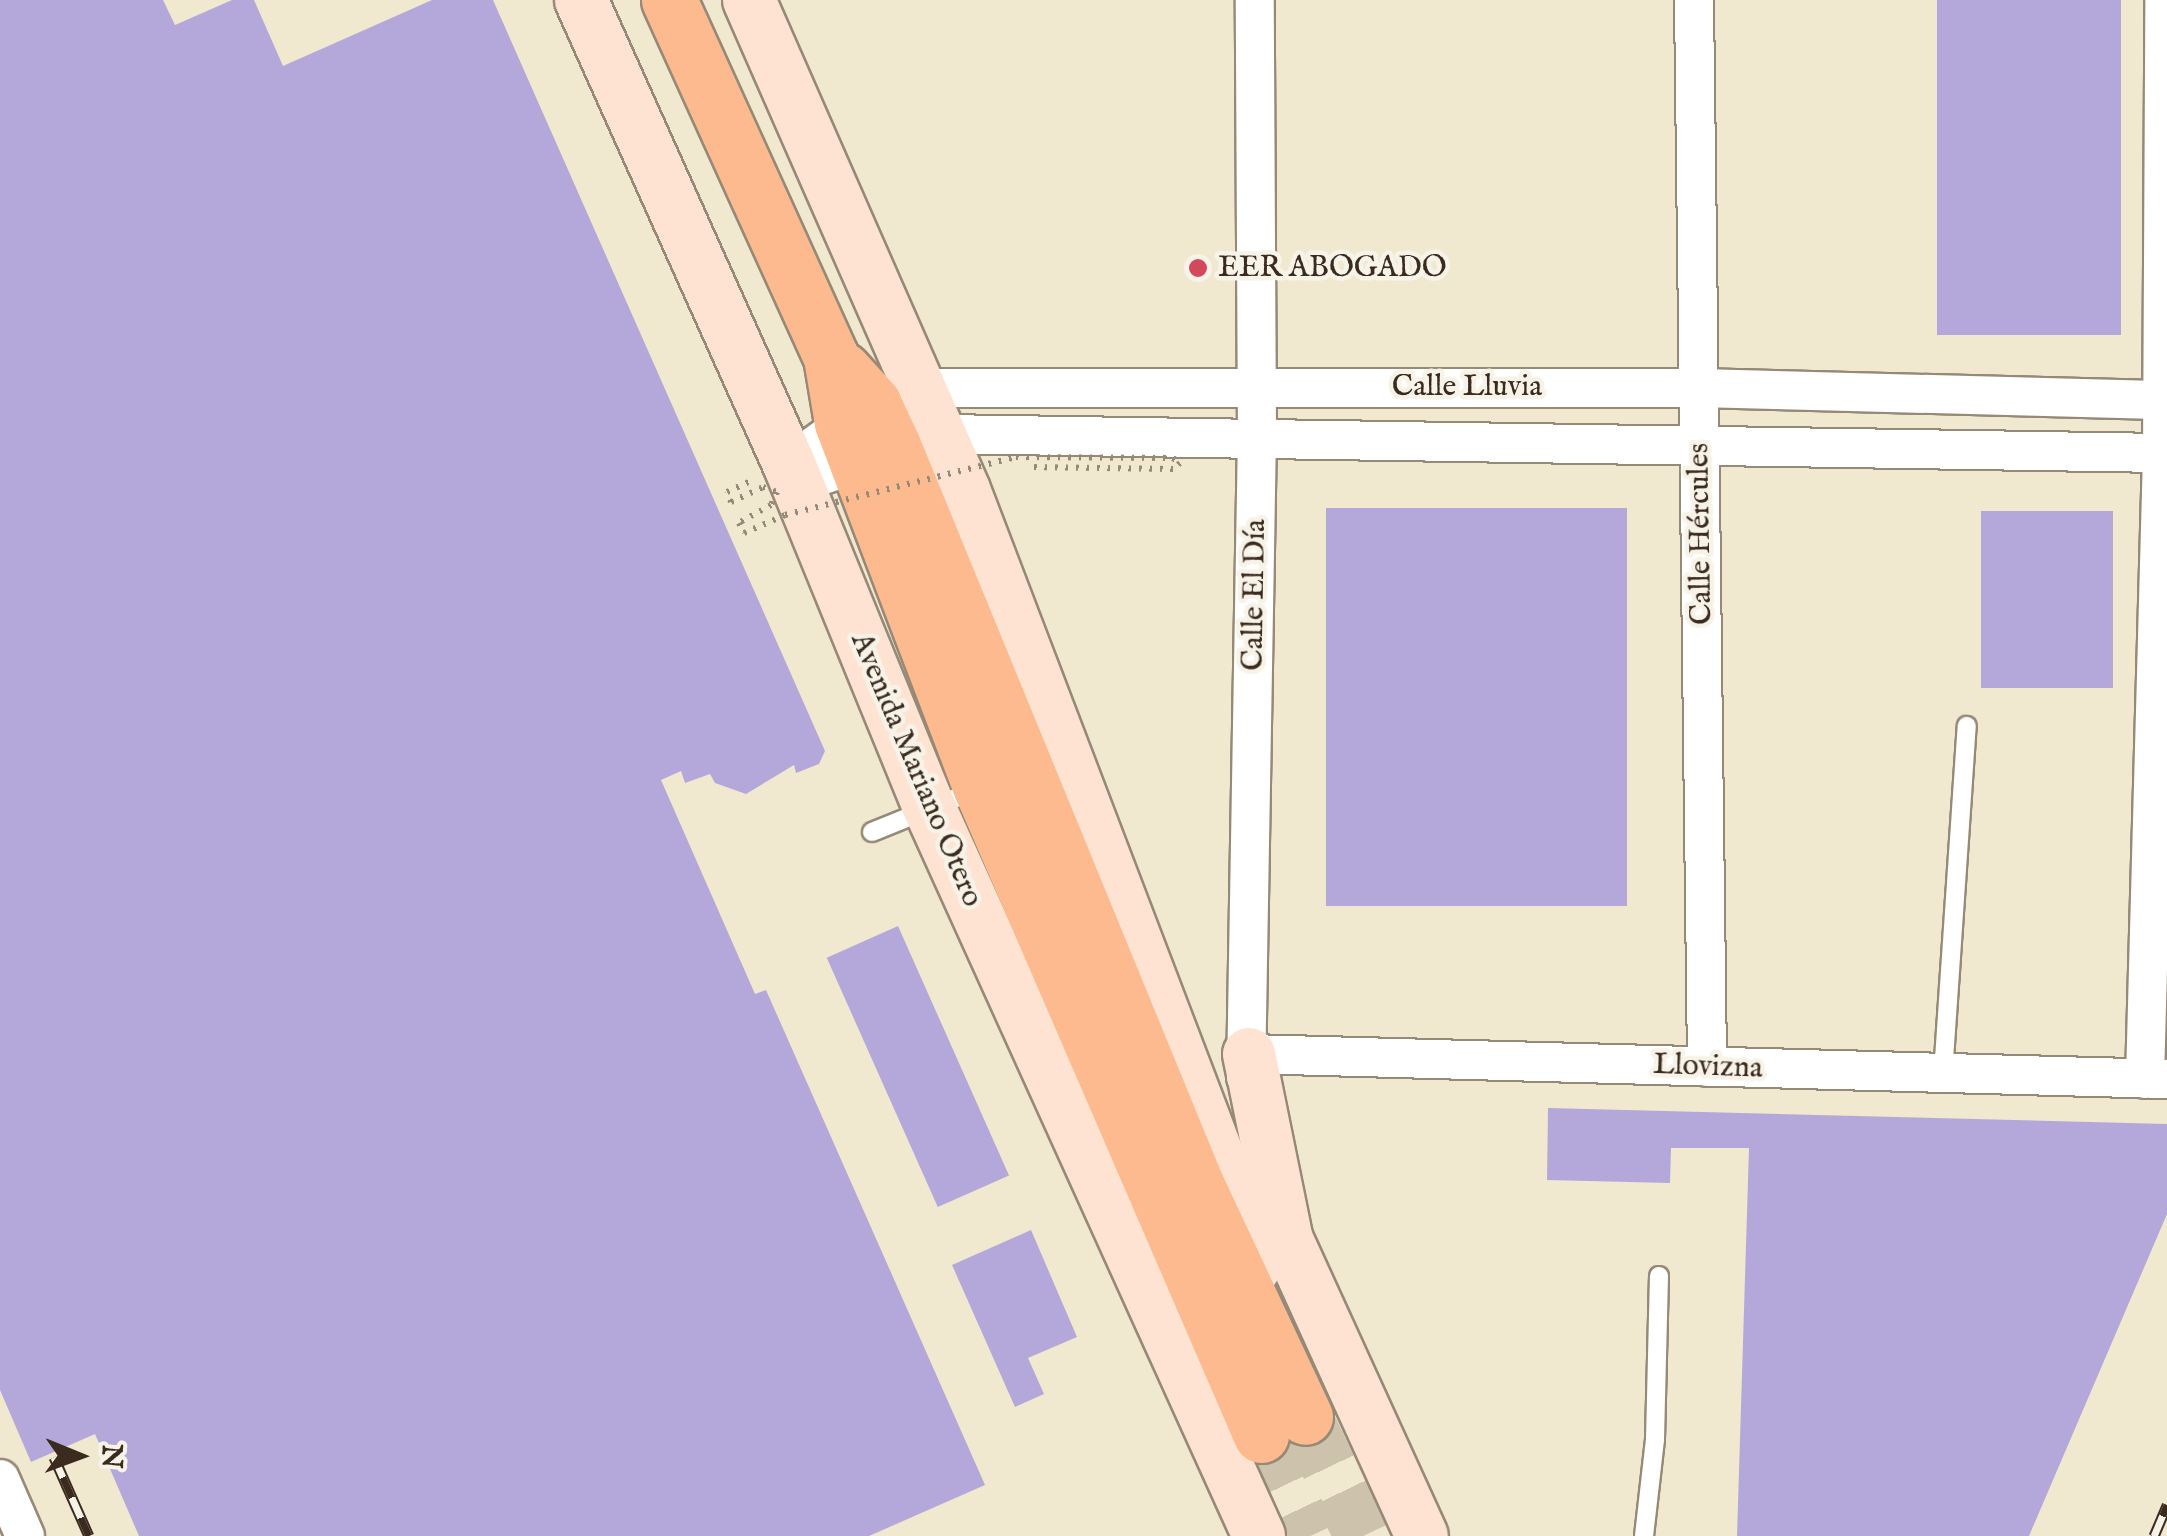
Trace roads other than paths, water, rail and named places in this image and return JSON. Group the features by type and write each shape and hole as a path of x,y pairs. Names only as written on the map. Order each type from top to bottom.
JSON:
{"main road":[{"name":"Avenida Mariano Otero","path":"581,0 793,474 930,808 1259,1536"},
{"name":"Avenida Mariano Otero","path":"669,0 832,357 888,426 1230,1190 1285,1412"},
{"name":"Avenida Mariano Otero","path":"750,0 888,426 981,788 1285,1412"},
{"name":"Avenida Mariano Otero","path":"888,426 1285,1412"},
{"path":"1249,1054 1287,1240 1422,1536"}],"street":[{"name":"Calle El Día","path":"1230,1190 1249,1054 1257,434 1256,0"},
{"name":"Calle Hércules","path":"1694,0 1708,1067"},
{"path":"2156,1079 2165,400 2164,0"},
{"name":"Calle Lluvia","path":"888,426 1256,386 1699,388 2165,400"},
{"path":"793,474 888,426"},
{"name":"Calle Lluvia","path":"888,426 2164,453"},
{"name":"Llovizna","path":"1249,1054 2156,1079"},
{"path":"0,1479 25,1536"}],"lane":[{"path":"1942,1074 1967,726"},
{"path":"872,832 981,788"},
{"path":"1644,1536 1655,1439 1659,1276"}],"tunnel":[{"path":"1305,1417 1362,1536"},
{"path":"1261,1435 1309,1536"}],"railway":[{"path":"54,1457 89,1536"},
{"path":"2154,1536 2167,1505"}],"place":[{"name":"EER ABOGADO","path":"1198,268"}]}
